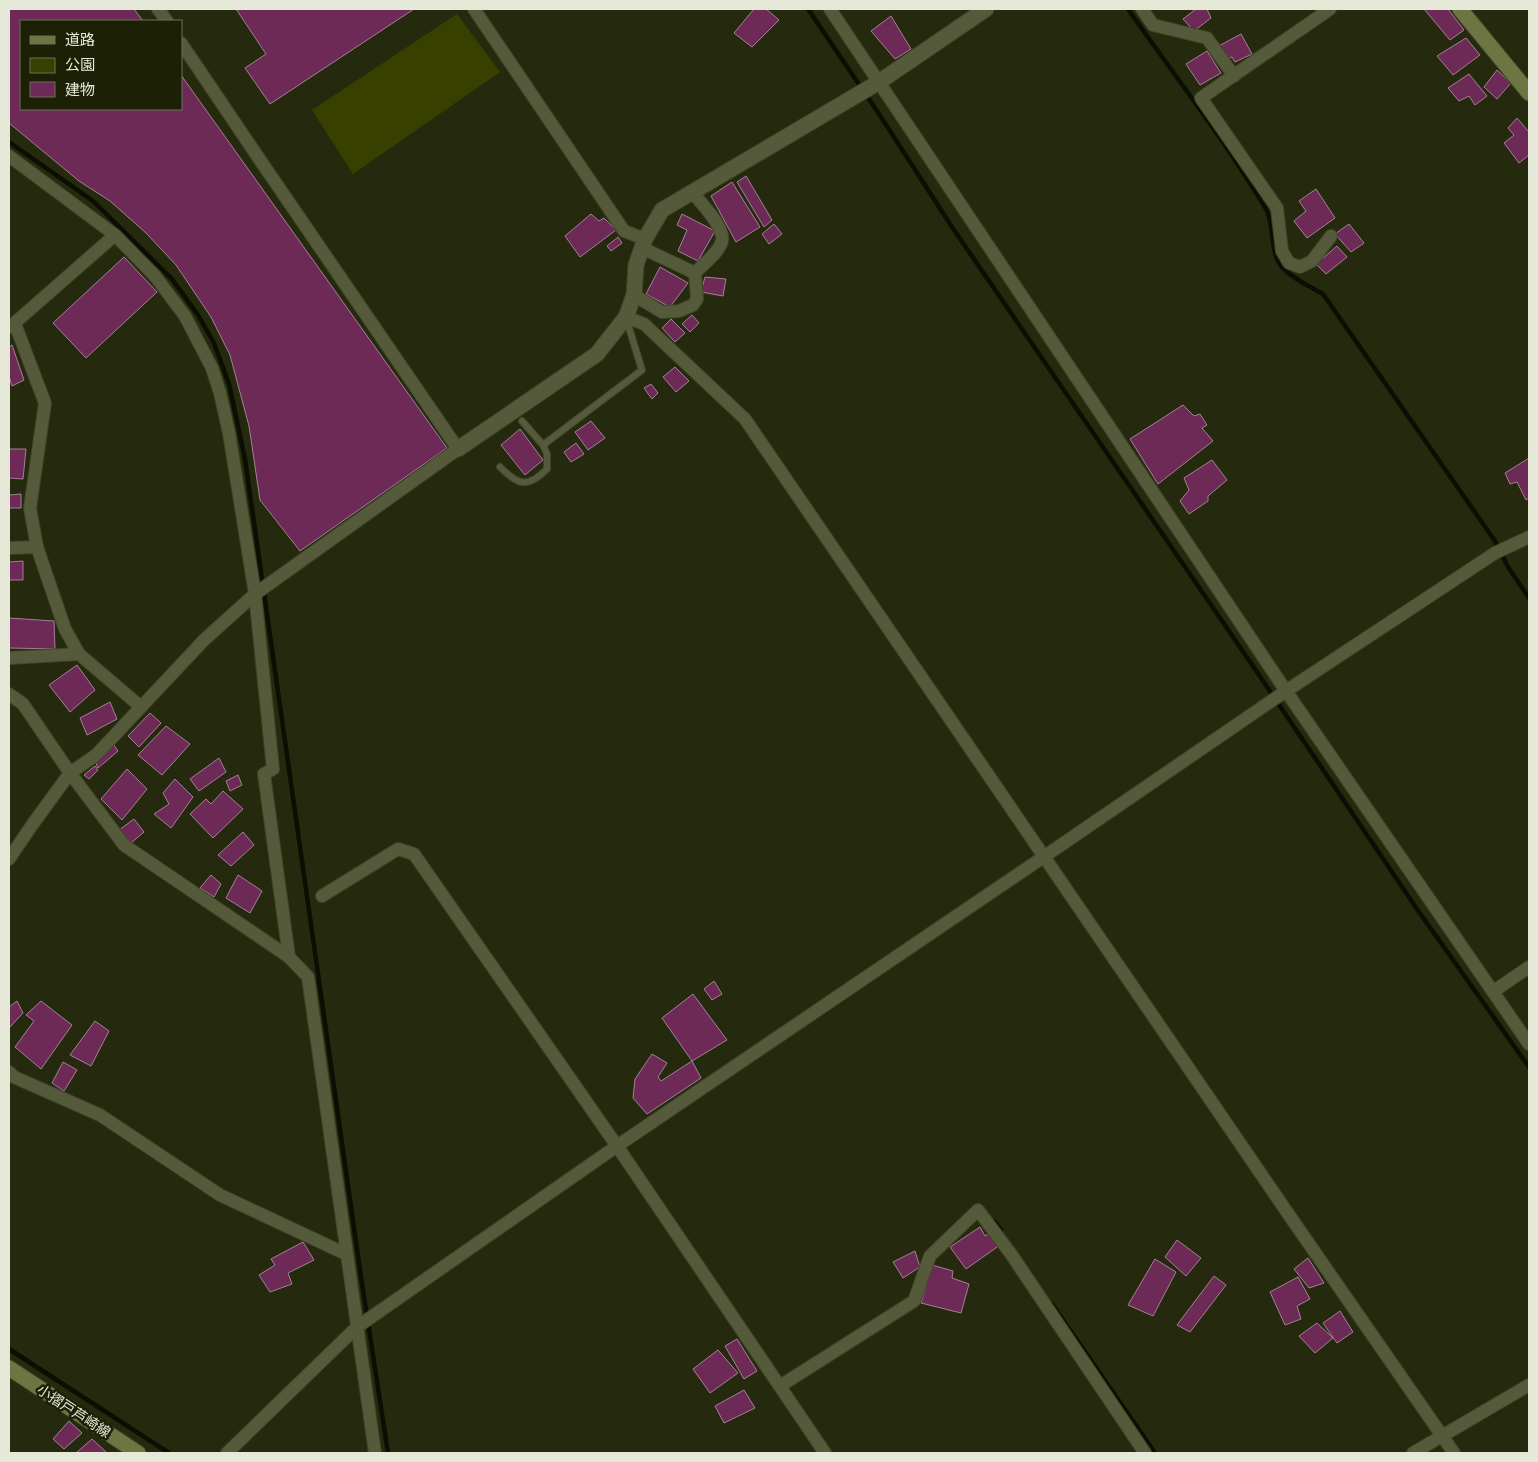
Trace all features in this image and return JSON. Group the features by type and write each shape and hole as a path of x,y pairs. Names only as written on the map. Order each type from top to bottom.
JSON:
{"main road":[{"path":"1460,9 1529,93"},
{"name":"小摺戸芦崎線","path":"9,1368 138,1453"}],"street":[{"path":"158,9 166,20"},
{"path":"474,9 624,231 694,273"},
{"path":"830,9 1286,691 1529,1044"},
{"path":"9,859 70,774 96,755 204,640 255,594 458,449 597,354 626,317 634,296 636,265 643,244 662,210 879,82 986,9"},
{"path":"1142,9 1153,26 1207,38 1234,76"},
{"path":"1330,9 1202,98 1277,208 1282,251 1289,262 1300,268 1312,261 1331,236"},
{"path":"182,44 458,449"},
{"path":"9,156 115,235 155,276 185,316 212,368 229,433 255,594 273,768 264,774 289,957"},
{"path":"692,192 720,228 722,240 718,250 694,273"},
{"path":"115,235 12,326 44,404 30,508 37,546 64,629 79,654 141,707"},
{"path":"634,296 662,312 680,311 693,305 697,299 694,273"},
{"path":"626,317 644,324 745,419 1454,1453"},
{"path":"227,1453 357,1327 617,1146 1286,691 1495,552 1529,537"},
{"path":"9,548 37,546"},
{"path":"9,658 79,654"},
{"path":"9,694 23,704 70,774 124,845 289,957 308,977 375,1453"},
{"path":"322,896 398,849 414,854 617,1146 825,1453"},
{"path":"1494,991 1529,966"},
{"path":"9,1072 14,1078 100,1115 220,1194 346,1254"},
{"path":"780,1386 914,1301 930,1256 978,1210 1011,1254 1145,1453"},
{"path":"1413,1453 1529,1385"}],"lane":[{"path":"543,445 642,370 626,317"},
{"path":"500,467 513,480 528,482 538,478 547,469 547,454 543,445 522,421"}],"green space":[{"path":"457,14 500,72 353,174 312,110"}],"building":[{"path":"9,9 134,9 142,20 20,20 20,110 182,110 182,76 447,448 300,551 260,500 249,426 230,355 211,317 176,265 146,233 110,201 79,181 9,123"},
{"path":"236,9 414,9 270,104 245,68 266,54"},
{"path":"754,9 766,9 779,20 752,47 734,33"},
{"path":"1196,9 1207,9 1211,18 1194,31 1183,19"},
{"path":"1424,9 1448,9 1464,30 1450,40"},
{"path":"891,16 911,49 895,59 871,31"},
{"path":"1241,34 1252,54 1235,62 1232,57 1226,60 1217,47"},
{"path":"1466,38 1480,55 1453,75 1437,56"},
{"path":"1207,51 1221,73 1200,85 1186,64"},
{"path":"1497,70 1511,83 1497,99 1484,87"},
{"path":"1469,74 1487,96 1475,105 1469,96 1459,101 1448,88"},
{"path":"1517,118 1529,132 1529,155 1519,163 1504,143 1514,135 1508,128"},
{"path":"746,176 772,220 764,227 737,182"},
{"path":"732,182 760,227 736,242 711,196"},
{"path":"1316,189 1335,218 1307,238 1294,221 1306,211 1299,201"},
{"path":"591,214 599,221 604,218 616,230 580,257 565,236"},
{"path":"682,214 715,231 698,261 678,251 687,230 677,225"},
{"path":"774,224 782,234 769,244 762,234"},
{"path":"1349,224 1364,243 1351,252 1335,234"},
{"path":"618,237 622,243 611,251 607,246"},
{"path":"1337,246 1347,257 1326,274 1316,264"},
{"path":"124,257 157,292 86,358 53,323"},
{"path":"660,267 688,283 670,307 646,294"},
{"path":"705,277 726,279 723,296 701,292"},
{"path":"692,315 699,323 690,332 682,324"},
{"path":"671,319 685,333 675,342 662,328"},
{"path":"12,345 24,380 12,386 9,376 9,347"},
{"path":"675,367 689,381 676,392 663,377"},
{"path":"651,384 658,393 652,399 644,388"},
{"path":"1183,405 1194,416 1200,414 1207,425 1202,428 1213,441 1158,484 1130,439"},
{"path":"591,421 605,438 588,450 575,432"},
{"path":"520,429 543,460 525,475 501,445"},
{"path":"576,443 584,454 571,462 564,452"},
{"path":"9,449 26,449 23,479 9,478"},
{"path":"1529,458 1529,498 1526,500 1517,482 1510,484 1505,473"},
{"path":"1212,460 1227,480 1208,496 1208,501 1189,514 1180,501 1189,490 1184,478"},
{"path":"21,494 21,508 9,508 9,495"},
{"path":"23,561 23,580 9,580 9,562"},
{"path":"9,618 54,621 55,649 9,648"},
{"path":"77,665 95,690 70,712 49,685"},
{"path":"110,702 117,719 87,735 80,718"},
{"path":"150,713 161,723 139,747 128,736"},
{"path":"166,726 190,744 162,775 138,755"},
{"path":"113,744 118,751 98,768 95,761"},
{"path":"219,758 226,772 199,791 190,779"},
{"path":"95,766 98,770 89,779 84,775"},
{"path":"127,769 147,789 122,820 101,799"},
{"path":"238,775 242,785 230,791 226,781"},
{"path":"175,779 193,797 171,828 154,814 169,804 163,793"},
{"path":"223,791 243,809 213,838 190,814 206,799 211,804"},
{"path":"134,819 144,832 131,843 119,830"},
{"path":"243,832 254,845 231,866 218,855"},
{"path":"211,875 221,884 214,897 200,888"},
{"path":"238,875 262,891 250,913 226,898"},
{"path":"714,981 722,994 712,1000 704,989"},
{"path":"693,994 727,1040 692,1061 662,1018"},
{"path":"17,1001 23,1013 9,1028 9,1007"},
{"path":"41,1001 72,1025 41,1069 15,1047 34,1021 26,1015"},
{"path":"95,1021 109,1031 91,1066 70,1055"},
{"path":"652,1054 667,1063 658,1077 661,1081 692,1061 701,1078 647,1114 633,1098 635,1079"},
{"path":"63,1062 77,1070 64,1091 52,1083"},
{"path":"980,1227 985,1236 991,1232 1000,1245 966,1269 950,1247"},
{"path":"1177,1240 1201,1258 1186,1276 1165,1257"},
{"path":"303,1242 314,1260 288,1273 292,1284 270,1292 259,1275 275,1265 271,1259"},
{"path":"915,1251 920,1267 903,1278 893,1262"},
{"path":"1308,1258 1324,1283 1309,1288 1294,1269"},
{"path":"1155,1259 1176,1272 1153,1316 1128,1305"},
{"path":"932,1265 953,1271 952,1278 969,1284 961,1313 921,1303"},
{"path":"1214,1276 1226,1285 1190,1332 1177,1325"},
{"path":"1298,1277 1310,1299 1297,1306 1301,1319 1285,1325 1270,1292"},
{"path":"1340,1311 1353,1332 1337,1343 1323,1323"},
{"path":"1317,1323 1333,1338 1315,1353 1299,1336"},
{"path":"737,1339 757,1371 744,1379 725,1346"},
{"path":"718,1350 738,1373 710,1393 693,1369"},
{"path":"744,1390 755,1408 724,1423 715,1406"},
{"path":"69,1421 82,1433 64,1449 53,1439"},
{"path":"92,1439 105,1453 76,1453"}],"waterway":[{"path":"808,9 952,227 1419,912 1529,1067"},
{"path":"1128,9 1216,132 1266,209 1269,215 1275,253 1282,267 1296,279 1323,294 1495,541 1508,567 1529,598"},
{"path":"9,142 93,201 172,279 198,315 214,343 229,384 245,459 361,1277 388,1453"},
{"path":"995,1222 1001,1230"},
{"path":"1052,1304 1155,1453"},
{"path":"9,1349 169,1453"}]}
